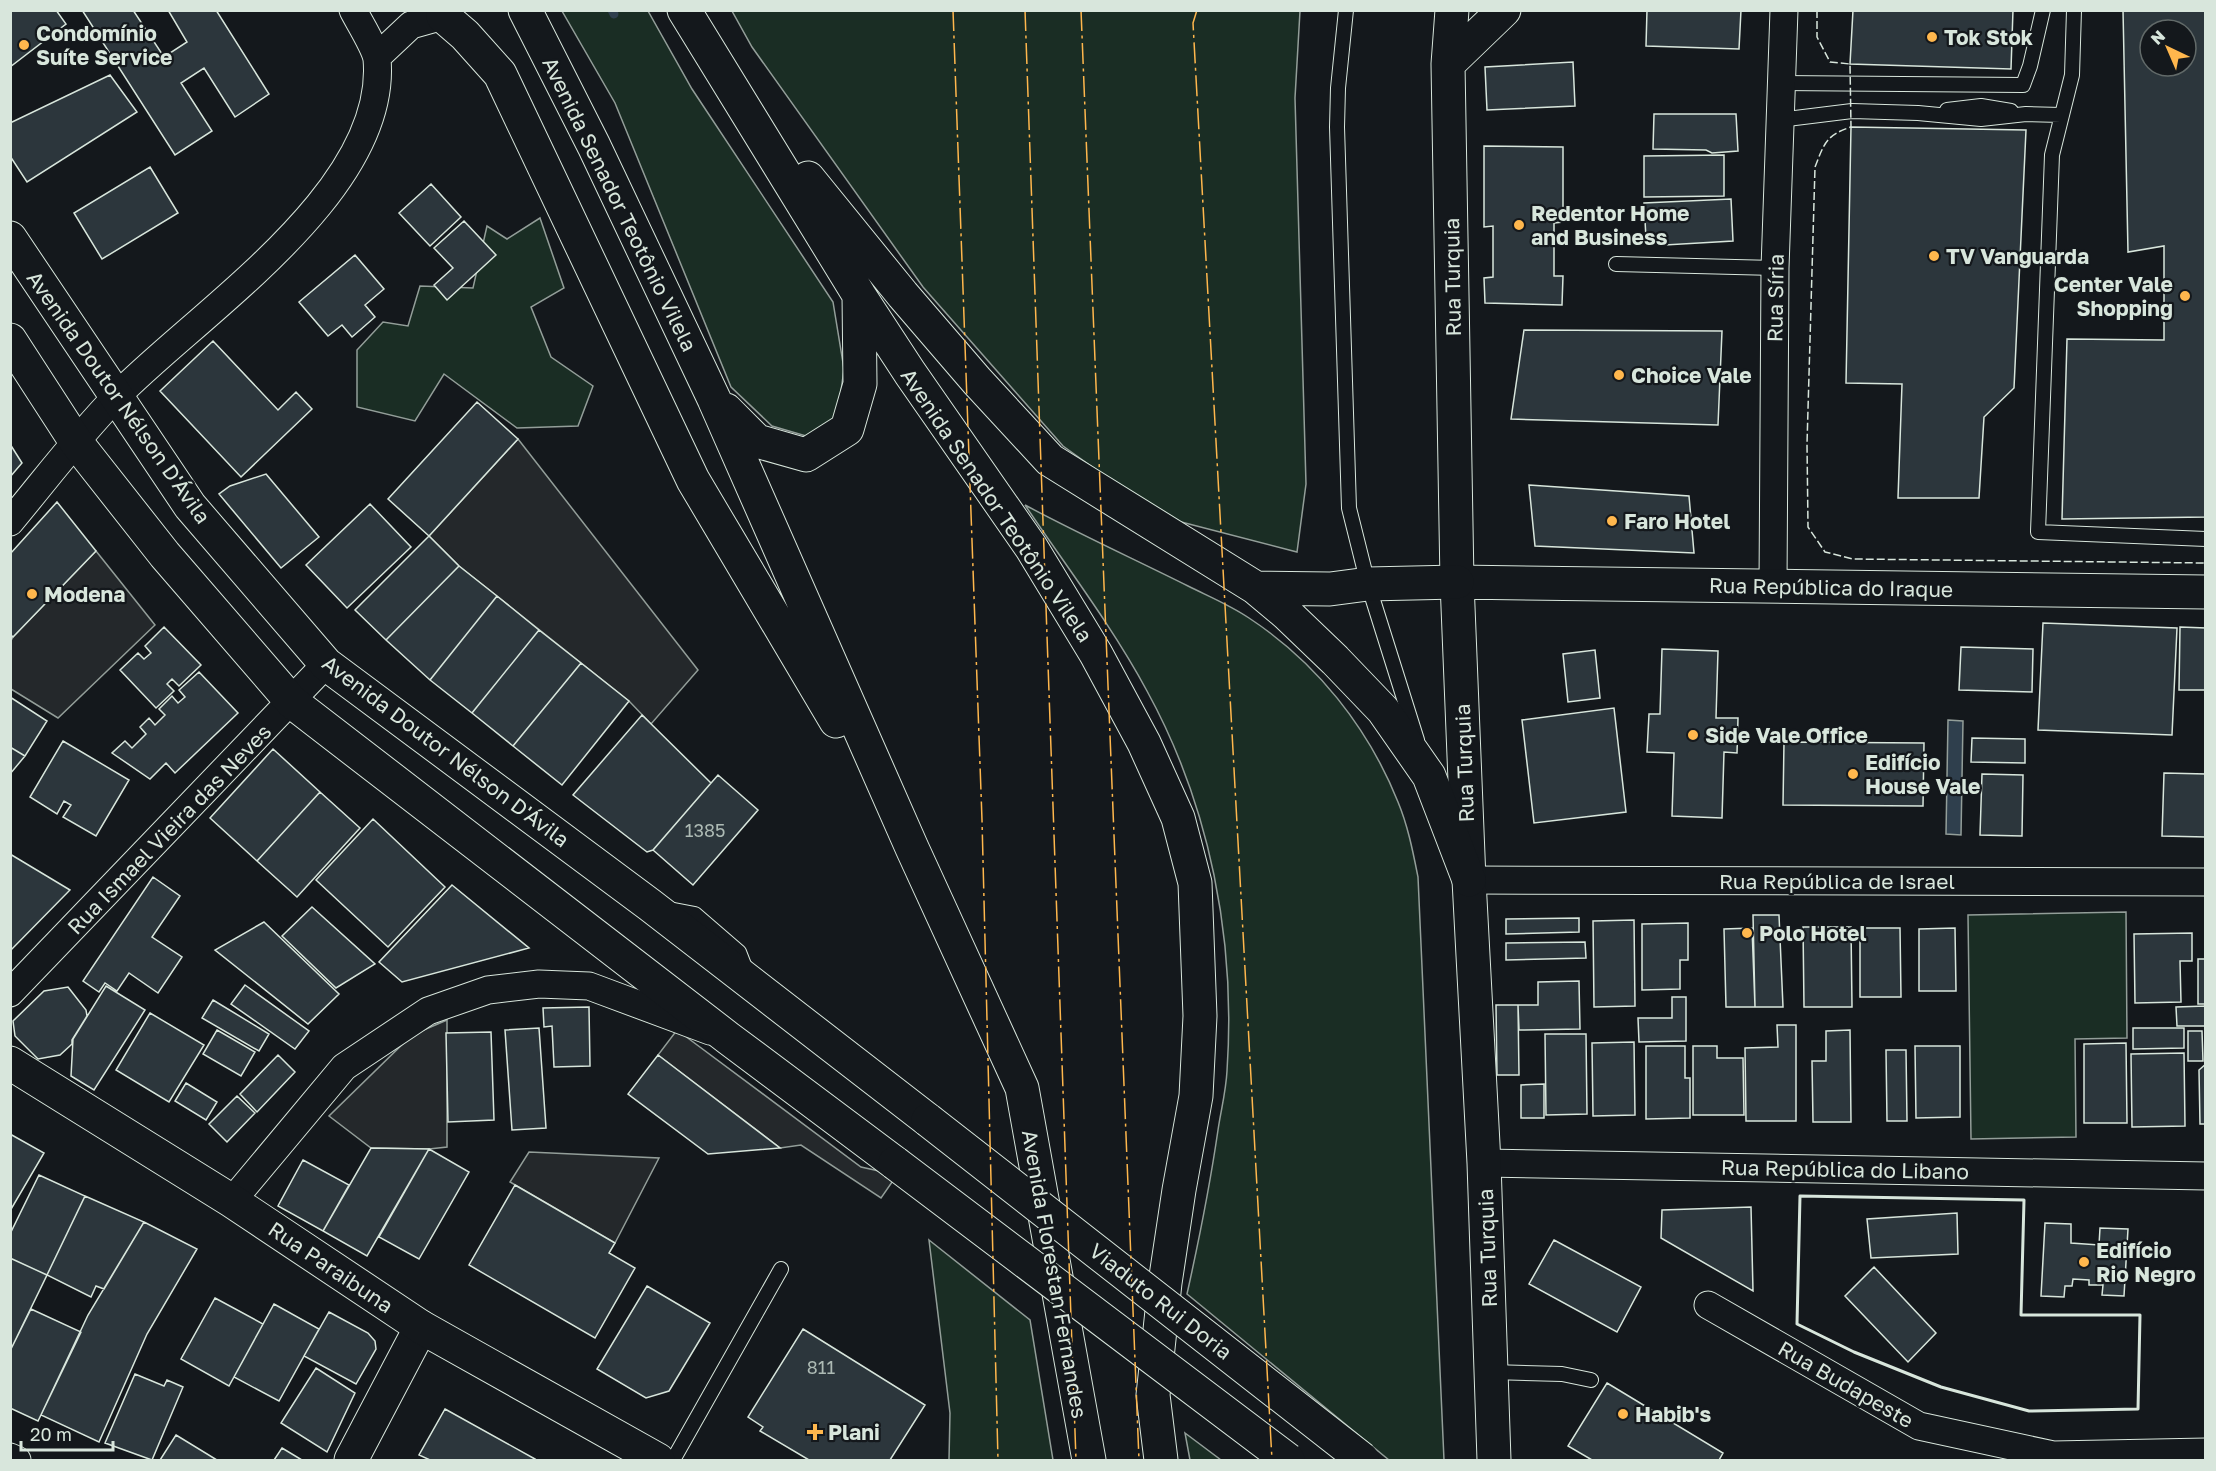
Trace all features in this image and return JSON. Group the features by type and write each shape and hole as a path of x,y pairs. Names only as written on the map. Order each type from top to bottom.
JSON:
{"main road":[{"name":"Avenida Senador Teotônio Vilela","path":"525,10 594,146 714,399 912,848 1022,1088"},
{"name":"Avenida Senador Teotônio Vilela","path":"684,10 859,295 1030,547 1096,654 1144,743 1178,818 1195,883 1200,1016 1196,1095 1165,1283 1153,1395 1161,1461"},
{"name":"Rua Turquia","path":"1452,10 1448,64 1457,582 1468,880 1484,1163 1494,1461"},
{"path":"1448,64 1504,10"},
{"path":"438,13 465,35 500,74 693,480 912,848"},
{"path":"724,74 903,295 977,381 1050,460 1256,588 1335,660 1383,710 1428,776 1468,880"},
{"name":"Avenida Doutor Nélson D'Ávila","path":"10,238 190,506 326,664 650,905 928,1120"},
{"path":"714,399 757,441 806,455 847,429 860,384 859,295"},
{"path":"10,339 76,442 165,555 292,702 728,1038 1288,1461"},
{"name":"Rua República do Iraque","path":"1256,588 1330,589 1368,584 1457,582 2205,592"},
{"name":"Rua Paraibuna","path":"10,1063 232,1201 421,1327 658,1461"},
{"name":"Avenida Florestan Fernandes","path":"1022,1088 1089,1461"},
{"name":"Viaduto Rui Doria","path":"928,1120 1363,1460"},
{"path":"351,1461 421,1327"}],"street":[{"path":"10,522 116,397 244,283 299,230 341,176 363,136 376,93 377,57 353,10"},
{"name":"Rua Síria","path":"1773,586 1775,268 1784,10"},
{"path":"377,57 411,25 438,13"},
{"name":"Rua Ismael Vieira das Neves","path":"10,993 292,702 326,664"},
{"name":"Rua República de Israel","path":"1468,880 2205,882"},
{"path":"232,1201 344,1067 428,1011 488,990 539,984 589,986 728,1038"},
{"name":"Rua República do Libano","path":"1484,1163 2205,1176"},
{"name":"Rua Budapeste","path":"1708,1305 1919,1426 2053,1455 2205,1452"},
{"path":"10,1457 17,1461"}],"lane":[{"path":"1346,10 1338,88 1337,127 1348,508 1368,584 1428,776"},
{"path":"1781,83 2023,85 2030,66 2043,10"},
{"path":"2074,10 2072,75 2052,155 2038,532 2205,539"},
{"path":"1779,120 1852,111 1918,113 1981,119 2026,114 2061,115"},
{"path":"1616,264 1775,268"},
{"path":"674,1461 781,1269"},
{"path":"1491,1372 1562,1374 1591,1380"}],"green space":[{"path":"562,11 648,11 692,89 833,302 844,369 837,420 806,436 772,426 731,387 615,103"},
{"path":"732,11 1300,11 1295,98 1306,484 1297,552 1162,517 1063,446 923,287 752,47"},
{"path":"540,218 564,288 531,307 551,357 593,386 578,426 517,428 444,374 415,421 357,407 357,350 383,322 408,326 420,286 473,288 487,226 507,239"},
{"path":"1025,505 1227,605 1273,635 1318,676 1337,698 1355,722 1386,774 1407,830 1418,877 1444,1460 1389,1460 1187,1294 1208,1192 1227,1071 1229,1022 1227,973 1214,875 1187,780 1169,735 1147,691 1104,620"},
{"path":"2126,912 2127,1038 2075,1039 2076,1137 1971,1139 1968,915"},
{"path":"929,1240 1030,1320 1053,1460 949,1460 950,1413"},
{"path":"1185,1433 1221,1460 1190,1460"}],"shaded area":[{"path":"518,439 698,670 651,724 629,701 459,566 429,536"},
{"path":"96,551 155,625 58,718 11,689 10,642"},
{"path":"447,1020 447,1147 371,1148 329,1116 412,1035"},
{"path":"677,1030 861,1167 897,1175 881,1198 801,1145 780,1148 658,1055"},
{"path":"529,1152 659,1158 615,1243 510,1182"}],"water":[{"path":"1948,720 1963,721 1961,835 1946,834"}],"building":[{"name":"Condomínio Suíte Service","path":"10,10 56,10 66,24 10,67"},
{"path":"82,10 133,10 164,57 187,42 168,10 216,10 269,94 235,117 204,68 181,83 212,131 175,155"},
{"path":"1647,10 1741,10 1739,49 1646,46"},
{"name":"Tok Stok","path":"1853,10 2013,10 2011,69 1850,64"},
{"name":"Center Vale Shopping","path":"2123,10 2206,10 2206,517 2062,519 2067,339 2164,340 2164,246 2128,252"},
{"path":"1573,62 1575,106 1487,110 1485,67"},
{"path":"110,75 137,112 27,182 10,156 10,123"},
{"path":"1654,114 1736,114 1738,151 1712,153 1706,150 1653,149"},
{"name":"TV Vanguarda","path":"1851,127 2026,130 2014,388 1984,417 1979,498 1898,498 1902,384 1846,383"},
{"name":"Redentor Home and Business","path":"1484,146 1563,147 1563,222 1554,223 1554,276 1563,276 1562,305 1485,303 1484,278 1493,277 1493,226 1484,227"},
{"path":"1724,155 1724,196 1644,197 1644,156"},
{"path":"150,167 178,213 102,259 74,213"},
{"path":"431,184 461,217 430,246 399,213"},
{"path":"1731,199 1733,241 1665,245 1665,236 1646,238 1644,203"},
{"path":"464,221 496,255 447,300 434,285 453,268 434,248"},
{"path":"355,255 384,289 365,305 375,317 352,337 342,325 328,336 299,302"},
{"name":"Choice Vale","path":"1524,330 1722,331 1718,425 1511,419"},
{"path":"213,341 278,410 296,392 312,409 241,477 160,391"},
{"path":"477,402 518,439 429,536 388,499"},
{"path":"10,444 22,463 10,477"},
{"path":"266,474 319,537 281,568 219,494 230,486"},
{"name":"Faro Hotel","path":"1529,485 1689,496 1694,553 1535,546"},
{"name":"Modena","path":"57,502 96,551 13,637 10,634 10,554"},
{"path":"370,504 411,547 347,608 306,565"},
{"path":"429,536 459,566 386,640 355,610"},
{"path":"459,566 497,596 430,680 386,640"},
{"path":"497,596 539,630 472,713 430,680"},
{"path":"2043,623 2177,628 2172,735 2038,730"},
{"path":"164,627 201,665 179,686 172,679 167,684 174,691 156,708 120,670 138,653 144,659 151,653 145,646"},
{"path":"2180,627 2206,628 2206,690 2179,690"},
{"path":"539,630 581,663 513,746 472,713"},
{"path":"1961,647 2033,649 2032,692 1959,690"},
{"name":"Side Vale Office","path":"1662,649 1718,651 1716,718 1738,718 1737,753 1724,752 1722,818 1672,816 1674,753 1647,752 1649,714 1660,714"},
{"path":"1595,650 1600,698 1568,702 1563,654"},
{"path":"581,663 629,701 562,785 513,746"},
{"path":"199,672 238,713 175,773 166,763 150,779 112,753 125,741 132,748 146,734 140,727 149,718 155,725 165,715 159,709 172,696 178,703 185,697 179,690"},
{"path":"10,697 47,721 25,756 10,747"},
{"path":"1614,708 1626,812 1534,823 1522,720"},
{"path":"642,715 711,783 653,850 647,852 573,795"},
{"path":"1972,738 2025,739 2025,763 1971,762"},
{"path":"63,741 129,780 96,836 63,817 71,805 64,801 57,814 30,797"},
{"name":"Edifício House Vale","path":"1784,742 1924,743 1923,806 1783,805"},
{"path":"10,747 25,756 10,774"},
{"path":"273,749 320,792 257,861 210,818"},
{"path":"2164,773 2206,774 2206,837 2162,836"},
{"path":"1982,774 2023,775 2022,836 1980,835"},
{"path":"718,775 758,810 693,885 653,850"},
{"path":"320,792 360,828 297,897 257,861"},
{"path":"373,819 445,887 388,947 316,880"},
{"path":"10,854 70,890 10,951"},
{"path":"153,877 180,896 152,937 182,957 158,993 129,973 117,991 105,983 99,992 83,981"},
{"path":"452,885 529,948 402,982 379,962"},
{"path":"312,907 375,964 336,988 282,936"},
{"path":"1753,915 1779,915 1783,1007 1755,1007"},
{"path":"1579,918 1579,932 1506,934 1506,919"},
{"path":"1634,920 1635,1006 1594,1007 1593,921"},
{"path":"264,922 339,994 308,1024 215,950"},
{"path":"1688,923 1688,960 1680,960 1680,989 1642,990 1642,924"},
{"path":"1803,927 1851,927 1852,1007 1804,1007"},
{"path":"1752,928 1755,1007 1726,1007 1724,929"},
{"path":"1860,928 1900,928 1901,997 1860,997"},
{"path":"1955,928 1956,991 1919,991 1919,929"},
{"path":"2192,933 2192,961 2180,961 2181,1002 2135,1003 2134,934"},
{"path":"1585,942 1586,958 1506,960 1506,943"},
{"path":"2198,959 2206,959 2206,1004 2198,1004"},
{"path":"1579,981 1580,1029 1519,1030 1518,1005 1538,1005 1538,982"},
{"path":"245,985 309,1031 295,1049 231,1004"},
{"path":"106,986 145,1010 94,1090 71,1076 73,1039"},
{"path":"68,987 86,1010 87,1016 72,1040 72,1044 60,1055 38,1059 15,1036 13,1021 44,991"},
{"path":"1672,997 1686,997 1686,1041 1639,1042 1638,1018 1672,1018"},
{"path":"213,1000 269,1034 259,1051 202,1018"},
{"path":"1496,1005 1518,1005 1519,1075 1497,1075"},
{"path":"2206,1006 2206,1026 2177,1026 2176,1007"},
{"path":"589,1007 590,1066 554,1067 552,1026 544,1027 543,1008"},
{"path":"150,1013 204,1045 169,1102 116,1070"},
{"path":"1777,1025 1796,1025 1796,1121 1746,1121 1745,1048 1778,1047"},
{"path":"539,1028 546,1128 512,1130 505,1030"},
{"path":"2133,1028 2184,1028 2184,1048 2133,1049"},
{"path":"217,1030 255,1052 241,1076 203,1054"},
{"path":"1850,1030 1851,1122 1813,1122 1812,1061 1826,1061 1826,1031"},
{"path":"2188,1031 2202,1031 2203,1061 2188,1061"},
{"path":"491,1032 494,1120 448,1122 446,1033"},
{"path":"1545,1034 1586,1034 1587,1114 1546,1115"},
{"path":"1634,1042 1635,1115 1593,1116 1592,1043"},
{"path":"2126,1043 2127,1123 2084,1123 2084,1044"},
{"path":"1646,1046 1685,1046 1685,1078 1690,1078 1690,1118 1646,1119"},
{"path":"1693,1046 1717,1046 1717,1058 1743,1058 1744,1115 1693,1115"},
{"path":"1915,1046 1960,1046 1960,1117 1916,1118"},
{"path":"1886,1050 1906,1050 1907,1121 1887,1121"},
{"path":"2184,1053 2185,1126 2132,1127 2131,1054"},
{"path":"278,1055 295,1072 257,1112 240,1094"},
{"path":"658,1055 780,1148 708,1154 628,1094"},
{"path":"2206,1064 2206,1124 2200,1124 2199,1070"},
{"path":"186,1083 217,1102 206,1120 175,1101"},
{"path":"1544,1084 1544,1118 1521,1118 1521,1085"},
{"path":"237,1096 255,1113 227,1142 209,1124"},
{"path":"10,1134 44,1153 10,1211"},
{"path":"371,1148 429,1149 367,1256 323,1231"},
{"path":"429,1149 469,1172 419,1259 379,1237"},
{"path":"303,1160 349,1185 323,1231 278,1206"},
{"path":"39,1175 85,1196 47,1275 10,1258 10,1234"},
{"path":"515,1185 615,1243 609,1253 635,1268 595,1338 469,1265"},
{"path":"85,1196 144,1222 104,1289 96,1286 91,1297 47,1275"},
{"path":"1751,1207 1753,1291 1661,1238 1662,1210"},
{"path":"1957,1213 1958,1254 1871,1258 1867,1219"},
{"path":"144,1222 197,1249 147,1334 99,1442 41,1415 88,1315"},
{"name":"Edifício Rio Negro","path":"2045,1223 2071,1224 2071,1243 2099,1245 2100,1228 2128,1229 2124,1296 2102,1295 2103,1285 2089,1285 2089,1280 2073,1279 2072,1286 2065,1286 2064,1297 2041,1296"},
{"path":"1554,1240 1641,1287 1617,1332 1529,1284"},
{"path":"10,1258 47,1275 10,1351"},
{"path":"1874,1267 1936,1333 1908,1362 1845,1296"},
{"path":"647,1286 710,1323 669,1391 646,1398 597,1369"},
{"path":"215,1298 263,1324 229,1386 181,1359"},
{"path":"274,1304 319,1329 279,1401 234,1377"},
{"path":"31,1309 81,1332 38,1421 10,1408 10,1351"},
{"path":"329,1312 368,1333 375,1341 376,1349 356,1384 304,1356"},
{"path":"803,1329 925,1405 890,1460 809,1460 760,1431 763,1427 748,1417"},
{"path":"316,1368 355,1393 327,1452 281,1423"},
{"path":"135,1374 164,1386 167,1380 183,1387 152,1460 105,1443"},
{"name":"Habib's","path":"1607,1383 1723,1453 1719,1460 1592,1460 1568,1446"},
{"path":"445,1409 535,1459 430,1460 419,1455"},
{"path":"176,1435 217,1460 160,1460"},
{"path":"282,1448 302,1460 274,1460"}],"waterway":[{"path":"612,10 614,14"}],"fence":[{"path":"1817,10 1817,37 1830,62 1850,64 1851,127 1836,133 1827,141 1815,167 1807,444 1808,527 1825,552 1853,559 2206,563"}],"wall":[{"path":"1800,1196 2024,1200 2021,1315 2140,1315 2138,1409 2029,1411 1941,1387 1854,1352 1797,1324 1800,1196"}],"power":[{"path":"953,10 982,820 998,1460"},
{"path":"1025,10 1076,1460"},
{"path":"1081,10 1139,1460"},
{"path":"1197,10 1193,23 1272,1460"}],"place":[{"name":"Tok Stok","path":"1932,37"},
{"name":"Condomínio Suíte Service","path":"24,45"},
{"name":"Redentor Home and Business","path":"1519,225"},
{"name":"TV Vanguarda","path":"1934,256"},
{"name":"Center Vale Shopping","path":"2185,296"},
{"name":"Choice Vale","path":"1619,375"},
{"name":"Faro Hotel","path":"1612,521"},
{"name":"Modena","path":"32,594"},
{"name":"Side Vale Office","path":"1693,735"},
{"name":"Edifício House Vale","path":"1853,774"},
{"name":"Polo Hotel","path":"1747,933"},
{"name":"Edifício Rio Negro","path":"2084,1262"},
{"name":"Habib's","path":"1623,1414"},
{"name":"Plani","path":"815,1432"}]}
